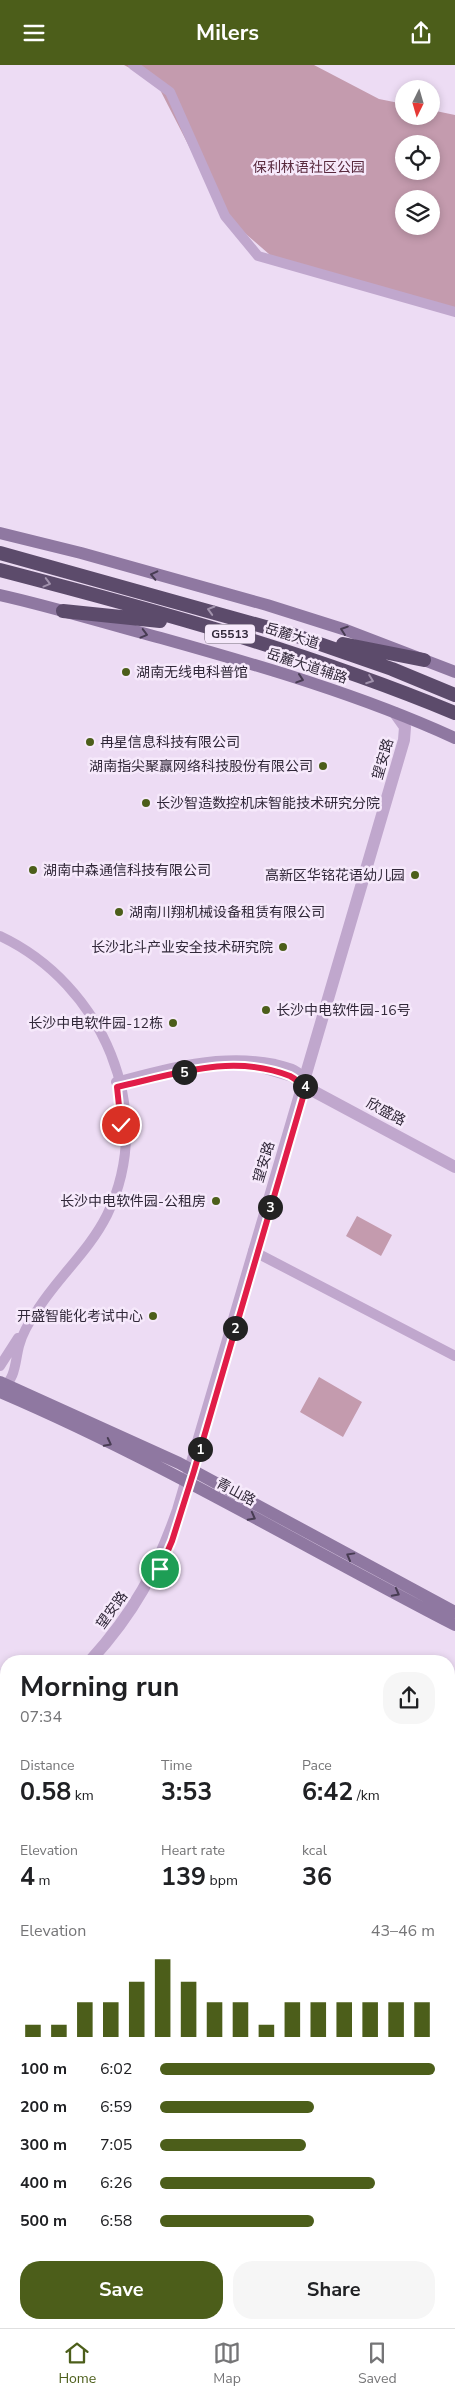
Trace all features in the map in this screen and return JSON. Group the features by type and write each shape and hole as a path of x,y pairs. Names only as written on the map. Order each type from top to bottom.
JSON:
{"highway":[{"name":"岳麓大道","path":"0,553 294,635 373,662 455,695"},
{"name":"岳麓大道","path":"0,570 317,660 455,713"},
{"path":"64,611 198,625"},
{"path":"294,635 424,660"}],"main road":[{"path":"0,533 81,553 143,572 267,605 346,630 455,672"},
{"name":"岳麓大道辅路","path":"0,595 64,611 299,678 395,713 455,738"},
{"name":"青山路","path":"2,1387 193,1470 455,1612"},
{"name":"青山路","path":"2,1387 48,1413 189,1483 455,1625"}],"street":[{"path":"133,65 170,92 225,216 258,255 455,312"},
{"name":"望安路","path":"305,1083 404,740 405,727 395,713"},
{"name":"望安路","path":"101,1655 127,1625 145,1597 172,1541 255,1251 411,735 418,729 431,728"},
{"path":"0,936 39,957 54,969 101,1030 119,1084 125,1112 123,1165 116,1195 90,1244 51,1290 35,1314 19,1344 16,1365 2,1387"},
{"path":"0,942 31,959 44,969 77,1004 96,1033 119,1084 120,1141 116,1178 112,1194 96,1228 73,1260 39,1299 0,1366"},
{"path":"119,1084 199,1063 233,1059 266,1062 294,1069 305,1083"},
{"name":"欣盛路","path":"305,1083 455,1162"},
{"name":"欣盛路","path":"305,1083 455,1167"},
{"path":"255,1251 455,1354"},
{"name":"望安路","path":"95,1655 124,1622 156,1568 189,1483"}],"green space":[{"name":"保利林语社区公园","path":"124,65 314,65 379,99 395,102 395,125 440,125 440,112 455,115 455,312 277,261 225,216 156,82"},
{"path":"357,1216 392,1235 381,1256 346,1236"},
{"path":"319,1377 362,1402 343,1437 300,1412"}],"place":[{"name":"湖南无线电科普馆","path":"126,672"},
{"name":"冉星信息科技有限公司","path":"90,742"},
{"name":"湖南指尖聚赢网络科技股份有限公司","path":"323,766"},
{"name":"长沙智造数控机床智能技术研究分院","path":"146,803"},
{"name":"湖南中森通信科技有限公司","path":"33,870"},
{"name":"高新区华铭花语幼儿园","path":"415,875"},
{"name":"湖南川翔机械设备租赁有限公司","path":"119,912"},
{"name":"长沙北斗产业安全技术研究院","path":"283,947"},
{"name":"长沙中电软件园-16号","path":"266,1010"},
{"name":"长沙中电软件园-12栋","path":"173,1023"},
{"name":"长沙中电软件园-公租房","path":"216,1201"},
{"name":"开盛智能化考试中心","path":"153,1316"}],"route":[{"path":"121,1125 117,1087 208,1067 245,1065 265,1069 292,1077 306,1087 182,1511 160,1569"}]}
